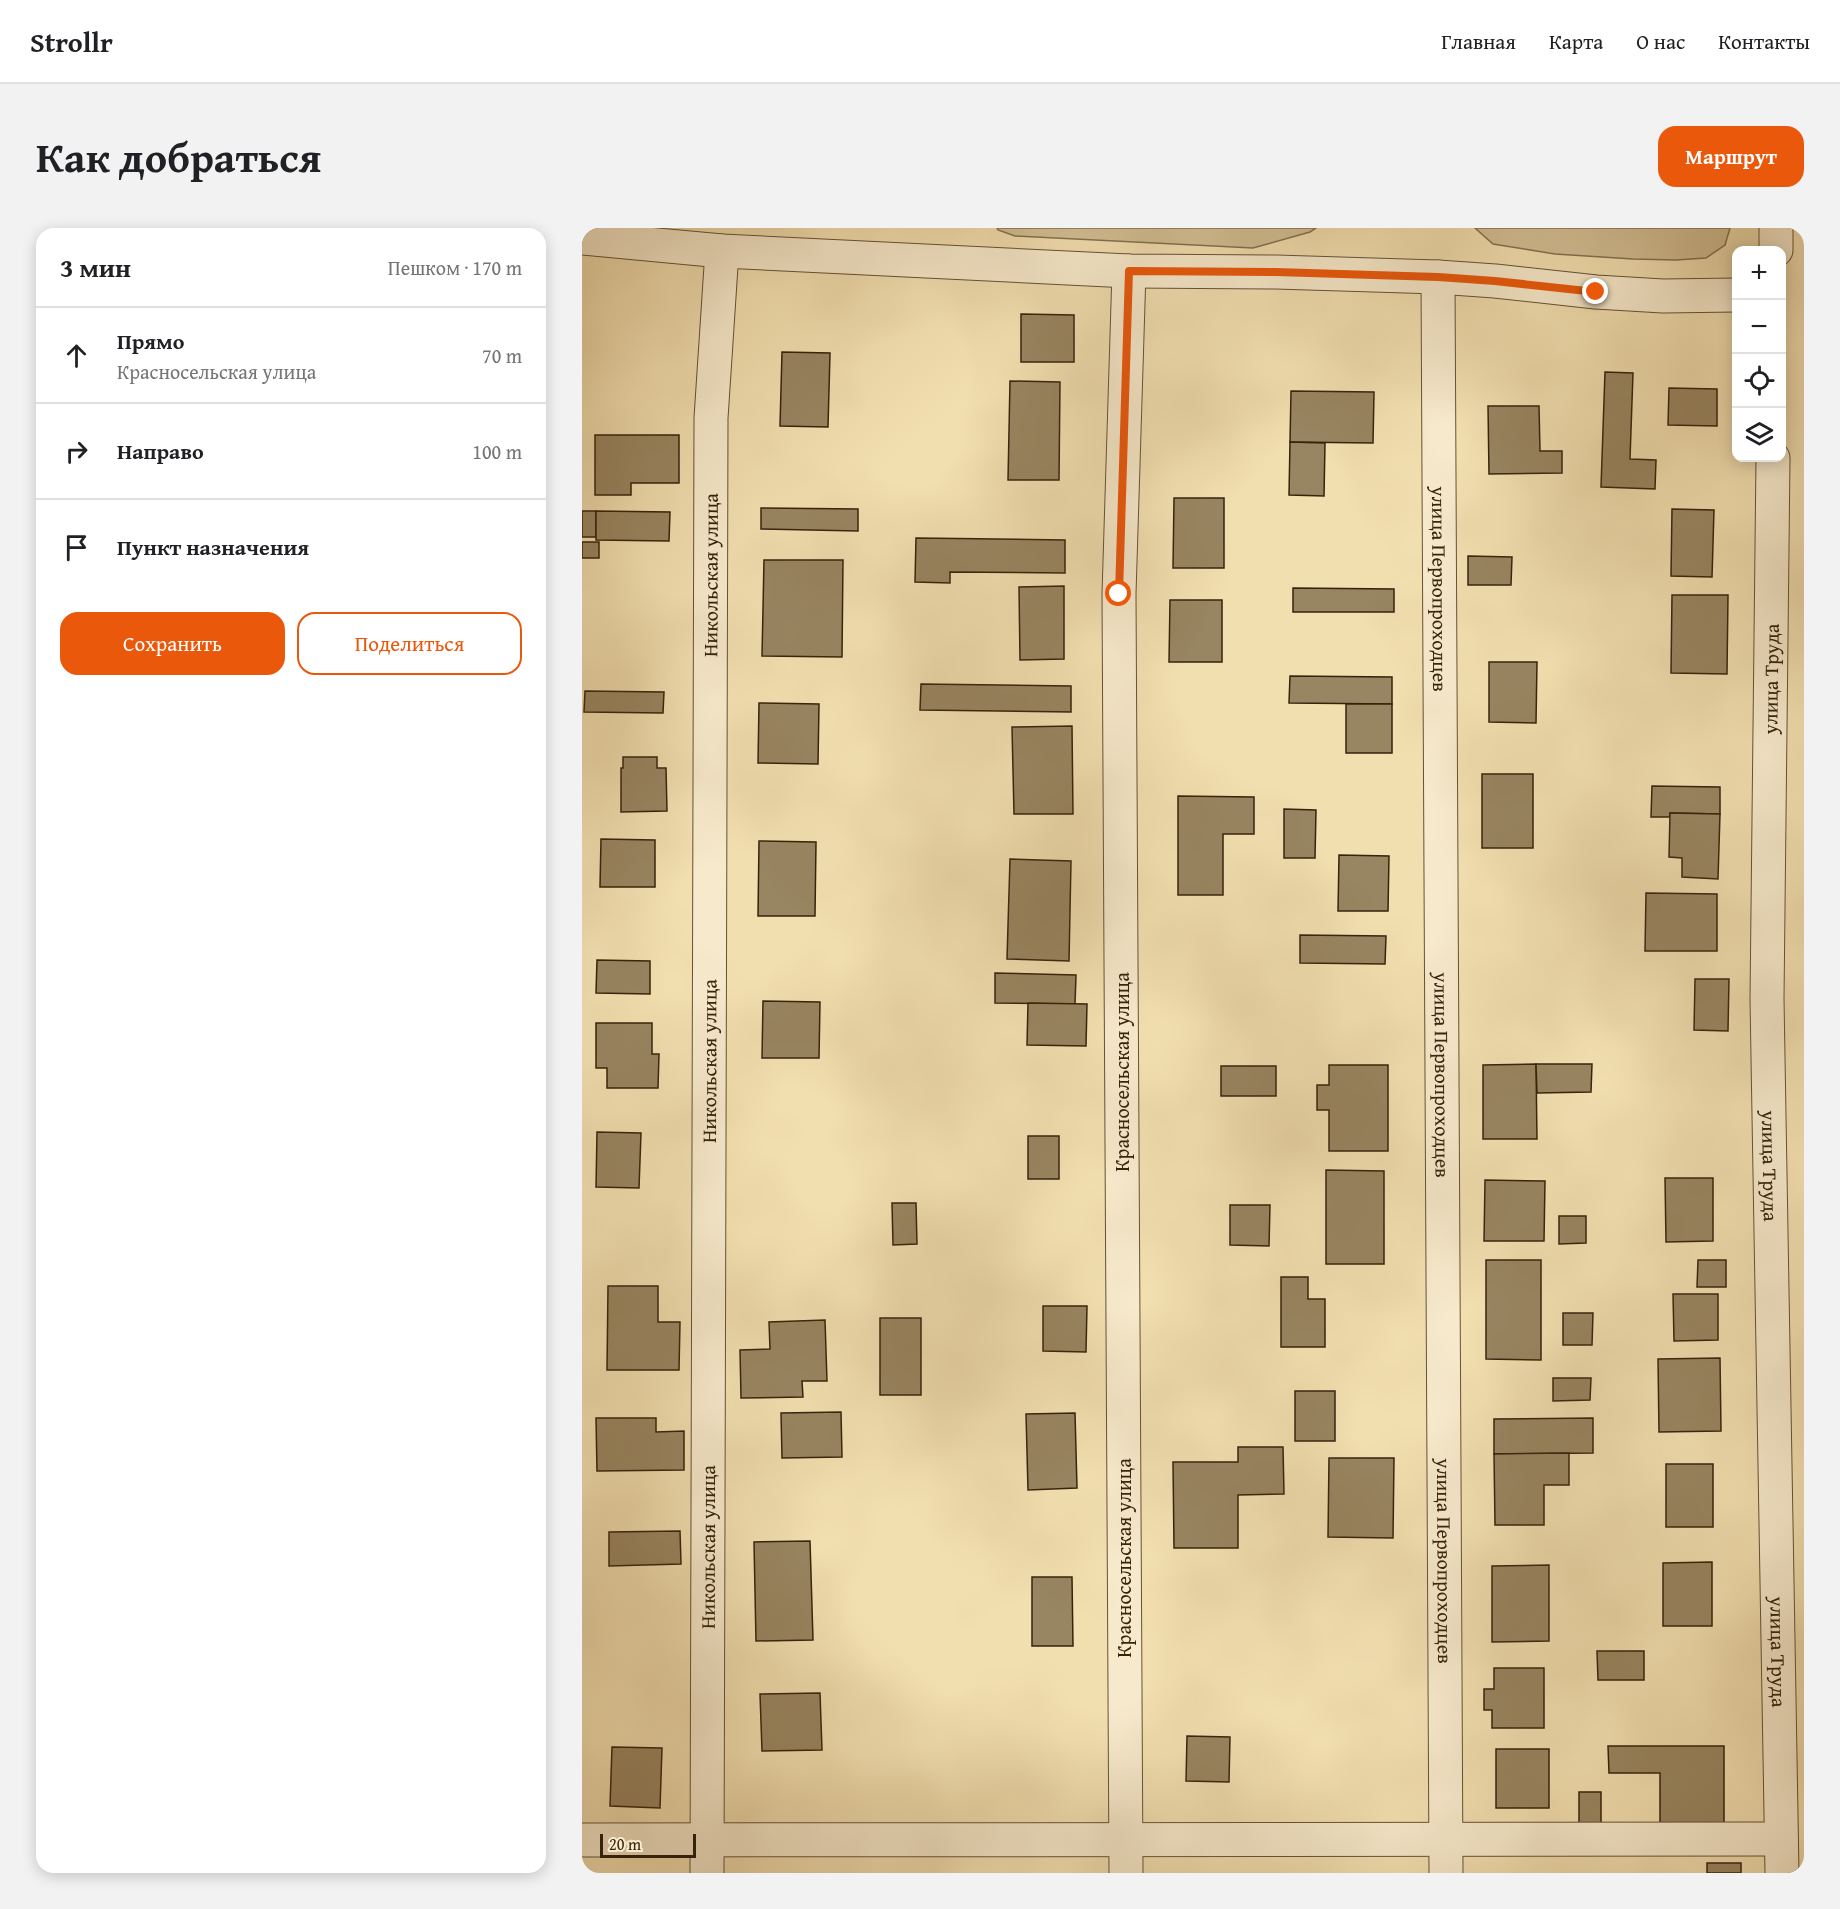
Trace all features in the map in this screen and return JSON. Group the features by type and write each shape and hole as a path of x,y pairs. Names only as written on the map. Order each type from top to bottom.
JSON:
{"street":[{"path":"1776,228 1776,246"},
{"path":"582,238 722,251 1129,271 1276,272 1438,277 1596,292 1663,296 1732,295"},
{"name":"Никольская улица","path":"707,1873 711,418 722,251"},
{"name":"Красносельская улица","path":"1126,1873 1119,594 1129,271"},
{"name":"улица Первопроходцев","path":"1438,277 1446,1873"},
{"name":"улица Труда","path":"1773,462 1767,999 1782,1873"},
{"path":"582,1840 1781,1839"}],"shaded area":[{"path":"997,228 1316,228 1310,232 1253,248 1015,236"},
{"path":"1475,228 1730,228 1725,245 1706,258 1676,260 1555,254 1493,244"}],"building":[{"path":"1021,314 1074,315 1074,362 1021,362"},
{"path":"782,352 830,353 828,427 780,426"},
{"path":"1605,372 1633,373 1630,459 1656,460 1655,489 1601,487"},
{"path":"1010,381 1060,382 1059,480 1008,480"},
{"path":"1669,388 1717,389 1717,426 1668,425"},
{"path":"1291,391 1374,392 1373,443 1290,442"},
{"path":"1488,406 1539,406 1540,451 1562,451 1562,473 1489,474"},
{"path":"595,435 679,435 679,483 631,483 631,495 595,495"},
{"path":"1290,442 1325,443 1324,496 1289,495"},
{"path":"1174,498 1224,498 1224,568 1173,568"},
{"path":"761,508 858,509 858,531 761,529"},
{"path":"1672,509 1714,510 1712,577 1671,576"},
{"path":"582,511 596,511 596,537 582,537"},
{"path":"596,511 670,512 669,541 596,540"},
{"path":"916,538 1065,540 1065,573 950,572 950,583 915,582"},
{"path":"582,542 599,542 599,558 582,558"},
{"path":"1468,556 1512,557 1511,585 1468,585"},
{"path":"764,560 843,560 842,657 762,656"},
{"path":"1064,586 1064,659 1020,660 1019,587"},
{"path":"1293,588 1394,589 1394,612 1293,612"},
{"path":"1672,595 1728,595 1727,674 1671,673"},
{"path":"1170,600 1222,600 1222,662 1169,662"},
{"path":"1489,662 1537,662 1536,723 1489,722"},
{"path":"1290,676 1392,677 1392,704 1289,703"},
{"path":"921,684 1071,686 1071,712 920,710"},
{"path":"585,691 664,692 663,713 584,712"},
{"path":"759,703 819,704 818,764 758,763"},
{"path":"1346,704 1392,704 1392,753 1346,753"},
{"path":"1072,726 1073,814 1014,814 1012,727"},
{"path":"623,757 657,757 657,768 666,768 667,811 621,812"},
{"path":"1482,774 1533,774 1533,848 1482,848"},
{"path":"1652,786 1720,787 1720,814 1670,813 1670,817 1651,817"},
{"path":"1178,796 1254,797 1254,834 1223,834 1223,895 1178,895"},
{"path":"1284,809 1316,810 1315,858 1284,858"},
{"path":"1670,813 1720,814 1718,879 1682,877 1682,858 1669,857"},
{"path":"601,839 655,840 655,887 600,887"},
{"path":"759,841 816,842 815,916 758,916"},
{"path":"1339,855 1389,856 1388,911 1338,911"},
{"path":"1010,859 1071,861 1069,961 1007,959"},
{"path":"1646,893 1717,894 1717,951 1645,951"},
{"path":"1300,935 1386,936 1385,964 1300,963"},
{"path":"597,960 650,961 650,994 596,993"},
{"path":"995,973 1076,975 1075,1004 995,1003"},
{"path":"1695,979 1729,979 1728,1031 1694,1030"},
{"path":"763,1001 820,1002 819,1058 762,1058"},
{"path":"1028,1003 1087,1004 1086,1046 1027,1045"},
{"path":"596,1023 652,1023 652,1054 659,1054 658,1088 607,1088 607,1068 596,1068"},
{"path":"1536,1064 1537,1139 1483,1139 1483,1065"},
{"path":"1536,1064 1592,1064 1591,1092 1537,1093"},
{"path":"1329,1065 1388,1065 1388,1151 1329,1151 1329,1110 1317,1110 1317,1085 1329,1085"},
{"path":"1221,1066 1276,1066 1276,1096 1221,1096"},
{"path":"597,1132 641,1133 639,1188 596,1187"},
{"path":"1028,1136 1059,1136 1059,1179 1028,1179"},
{"path":"1326,1170 1384,1171 1384,1264 1326,1264"},
{"path":"1665,1178 1713,1178 1713,1241 1666,1242"},
{"path":"1485,1180 1545,1181 1544,1241 1484,1241"},
{"path":"892,1203 916,1203 917,1244 893,1245"},
{"path":"1230,1205 1270,1205 1269,1246 1230,1245"},
{"path":"1559,1216 1586,1216 1586,1243 1559,1244"},
{"path":"1486,1260 1541,1260 1541,1360 1486,1359"},
{"path":"1698,1260 1726,1260 1726,1287 1697,1287"},
{"path":"1281,1277 1308,1277 1308,1299 1325,1299 1325,1347 1281,1347"},
{"path":"608,1286 658,1286 658,1322 680,1322 679,1370 607,1370"},
{"path":"1673,1294 1718,1294 1718,1340 1674,1341"},
{"path":"1043,1306 1087,1306 1086,1352 1043,1351"},
{"path":"1563,1313 1593,1313 1592,1345 1563,1345"},
{"path":"880,1318 921,1318 921,1395 880,1395"},
{"path":"825,1320 827,1381 802,1381 803,1397 741,1398 740,1350 770,1349 769,1322"},
{"path":"1720,1358 1721,1431 1659,1432 1658,1359"},
{"path":"1553,1378 1591,1378 1590,1400 1553,1401"},
{"path":"1295,1391 1335,1391 1335,1441 1295,1441"},
{"path":"841,1412 842,1457 782,1458 781,1413"},
{"path":"1075,1413 1077,1488 1028,1490 1026,1414"},
{"path":"596,1418 656,1418 656,1432 684,1431 684,1470 597,1471"},
{"path":"1593,1418 1593,1453 1494,1454 1494,1419"},
{"path":"1238,1447 1283,1447 1284,1494 1238,1495 1238,1548 1174,1548 1173,1462 1238,1462"},
{"path":"1569,1453 1569,1485 1544,1485 1544,1525 1495,1525 1494,1454"},
{"path":"1329,1458 1394,1458 1393,1538 1328,1537"},
{"path":"1666,1464 1713,1464 1713,1527 1666,1527"},
{"path":"680,1531 681,1564 609,1566 609,1532"},
{"path":"810,1541 813,1640 756,1641 754,1542"},
{"path":"1712,1562 1712,1626 1663,1626 1663,1563"},
{"path":"1549,1565 1549,1641 1492,1642 1492,1566"},
{"path":"1032,1577 1072,1577 1073,1646 1032,1646"},
{"path":"1597,1651 1644,1651 1644,1680 1598,1680"},
{"path":"1494,1668 1544,1668 1544,1728 1492,1728 1492,1710 1484,1710 1484,1689 1494,1689"},
{"path":"820,1693 822,1750 762,1751 760,1694"},
{"path":"1187,1736 1230,1737 1229,1782 1186,1781"},
{"path":"1608,1746 1724,1746 1724,1824 1660,1824 1660,1773 1609,1773"},
{"path":"612,1747 662,1748 660,1808 610,1806"},
{"path":"1496,1749 1549,1749 1549,1808 1496,1808"},
{"path":"1579,1792 1601,1792 1601,1825 1579,1826"},
{"path":"1707,1863 1741,1863 1741,1873 1707,1873"}],"route":[{"path":"1119,594 1129,271 1276,272 1438,277 1596,292"}]}
